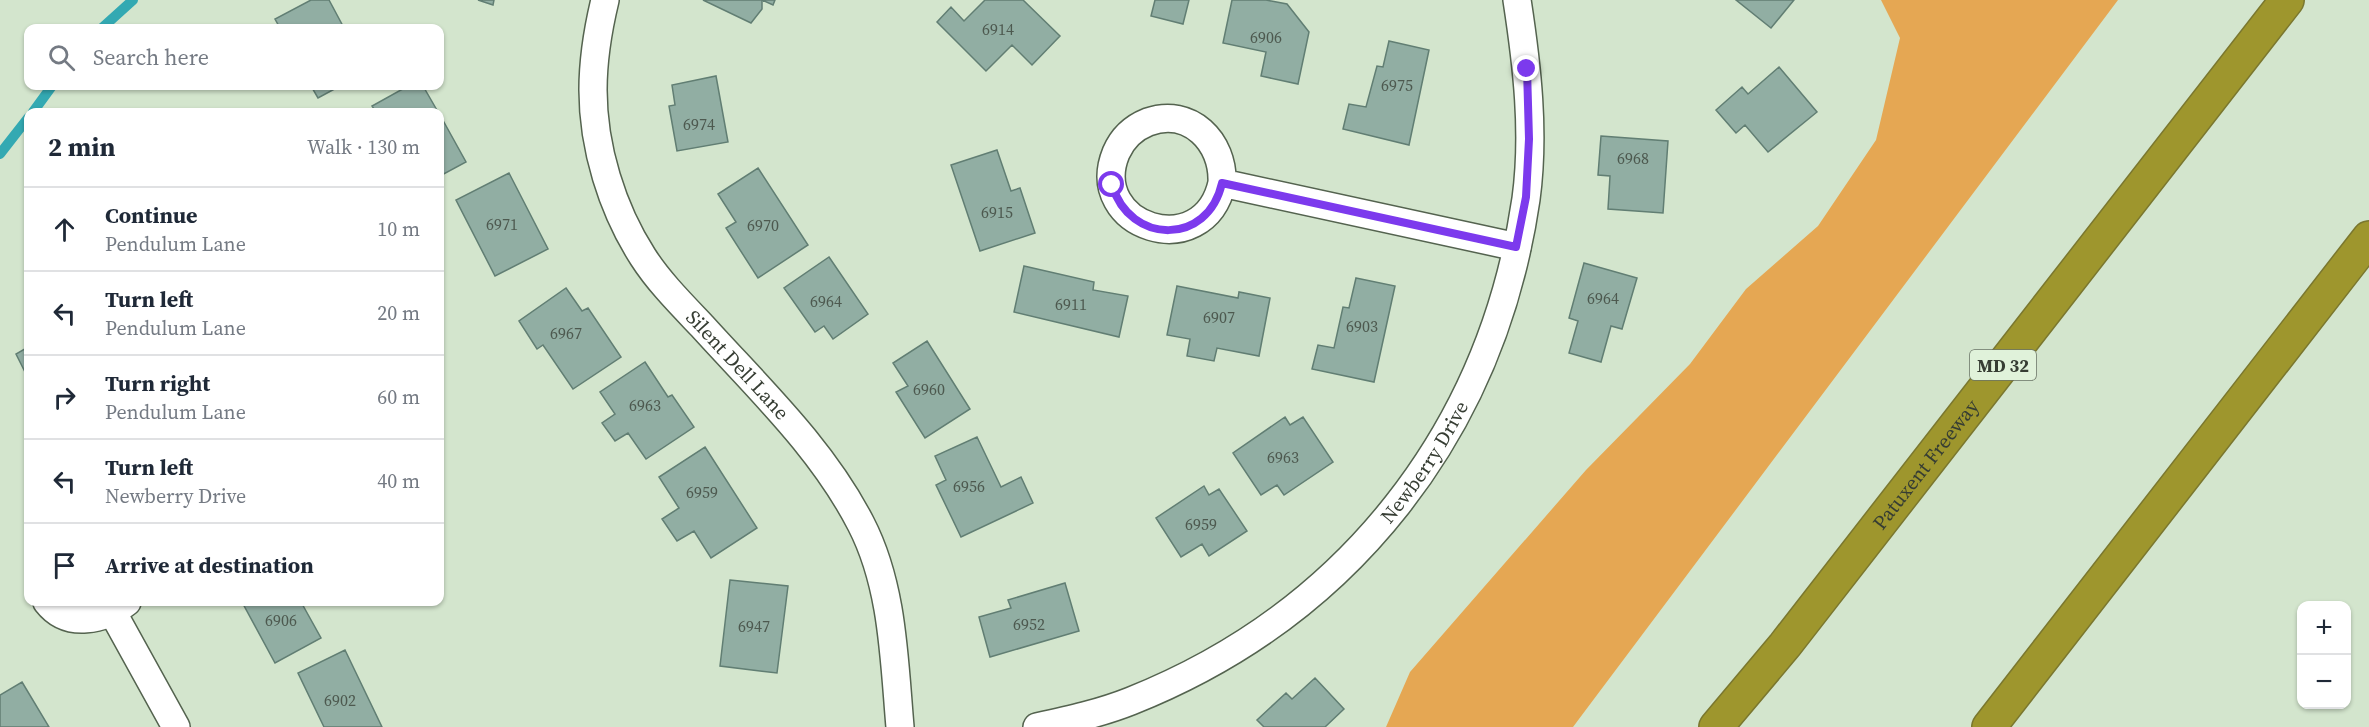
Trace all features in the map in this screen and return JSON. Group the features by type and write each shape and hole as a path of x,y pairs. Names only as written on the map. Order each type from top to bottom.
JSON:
{"highway":[{"name":"Patuxent Freeway","path":"1716,727 1785,645 2287,0"},
{"path":"1989,727 2369,238"}],"street":[{"name":"Silent Dell Lane","path":"605,0 597,35 593,90 600,152 618,209 644,258 687,310 811,446 837,481 862,525 879,567 891,622 900,727"},
{"name":"Newberry Drive","path":"1037,727 1079,718 1129,702 1192,675 1250,642 1310,595 1359,550 1409,489 1445,436 1472,385 1498,315 1516,247 1526,197 1529,139 1527,69 1517,0"},
{"path":"1172,119 1185,122 1206,135 1220,157 1222,183 1213,206 1196,222 1180,229 1162,230 1150,228 1129,216 1115,196 1111,173 1113,160 1125,138 1147,123 1172,119"},
{"path":"1222,183 1516,247"},
{"path":"50,606 67,616 92,620 120,607 176,727"}],"shaded area":[{"path":"1881,0 2118,0 1573,727 1386,727 1410,672 1586,470 1690,364 1746,289 1818,226 1876,140 1900,38"}],"building":[{"path":"311,0 329,0 342,24 278,24 275,19"},
{"path":"478,0 494,0 493,5"},
{"path":"703,0 762,0 762,9 751,23"},
{"path":"762,0 775,0 773,5"},
{"path":"985,0 1023,0 1060,36 1032,65 1012,45 986,71 937,22 951,7 964,21"},
{"path":"1155,0 1189,0 1183,24 1151,16"},
{"path":"1232,0 1266,0 1287,4 1309,32 1298,84 1261,76 1266,52 1223,43"},
{"path":"1736,0 1794,0 1771,28"},
{"path":"1389,41 1429,50 1409,145 1343,129 1349,104 1366,107 1377,66 1383,67"},
{"path":"1779,67 1817,112 1768,152 1745,125 1736,133 1716,110 1742,87 1748,94"},
{"path":"716,76 728,142 677,151 669,106 675,105 672,85"},
{"path":"313,90 333,90 318,98"},
{"path":"401,90 425,90 436,108 373,108 372,106"},
{"path":"444,122 466,162 444,174"},
{"path":"1601,136 1668,141 1663,213 1608,209 1610,176 1598,175"},
{"path":"997,150 1011,191 1020,188 1035,233 980,251 951,165"},
{"path":"758,168 808,245 758,278 726,228 736,222 718,194"},
{"path":"509,173 548,249 495,276 456,200"},
{"path":"829,257 868,314 833,339 824,326 815,332 784,288"},
{"path":"1584,263 1637,278 1622,329 1611,326 1601,362 1569,353 1578,321 1569,318"},
{"path":"1024,266 1094,282 1093,290 1128,296 1119,337 1014,312"},
{"path":"1356,278 1395,286 1374,382 1312,369 1318,345 1334,348 1343,307 1349,308"},
{"path":"1177,286 1238,298 1239,292 1270,298 1259,356 1217,348 1214,361 1187,356 1190,339 1167,335"},
{"path":"566,288 582,311 588,308 621,357 573,389 543,345 537,349 519,321"},
{"path":"927,341 970,409 925,438 896,392 908,386 893,363"},
{"path":"24,349 24,370 16,354"},
{"path":"645,362 668,397 672,395 694,427 646,459 628,433 615,441 602,423 615,414 600,392"},
{"path":"1285,417 1290,425 1303,417 1333,462 1284,495 1277,485 1261,495 1233,453"},
{"path":"977,437 1001,487 1021,477 1033,503 961,537 936,485 946,480 935,456"},
{"path":"705,447 757,528 711,558 694,531 677,541 662,519 679,508 659,477"},
{"path":"1204,486 1209,495 1219,489 1247,531 1209,556 1202,544 1181,557 1156,518"},
{"path":"730,580 788,586 777,673 720,666"},
{"path":"1065,583 1079,631 990,657 979,617 1011,608 1008,600"},
{"path":"244,606 303,606 321,638 275,663"},
{"path":"345,650 382,727 324,727 298,673"},
{"path":"1315,678 1344,709 1325,727 1264,727 1257,720 1286,693 1292,699"},
{"path":"22,682 49,727 0,727 0,695"}],"waterway":[{"path":"106,24 133,0"},
{"path":"36,108 49,90"},
{"path":"0,154 24,123"}],"route":[{"path":"1112,185 1121,207 1129,216 1150,228 1162,230 1174,230 1196,222 1213,206 1222,183 1516,247 1526,197 1529,139 1527,69"}]}
